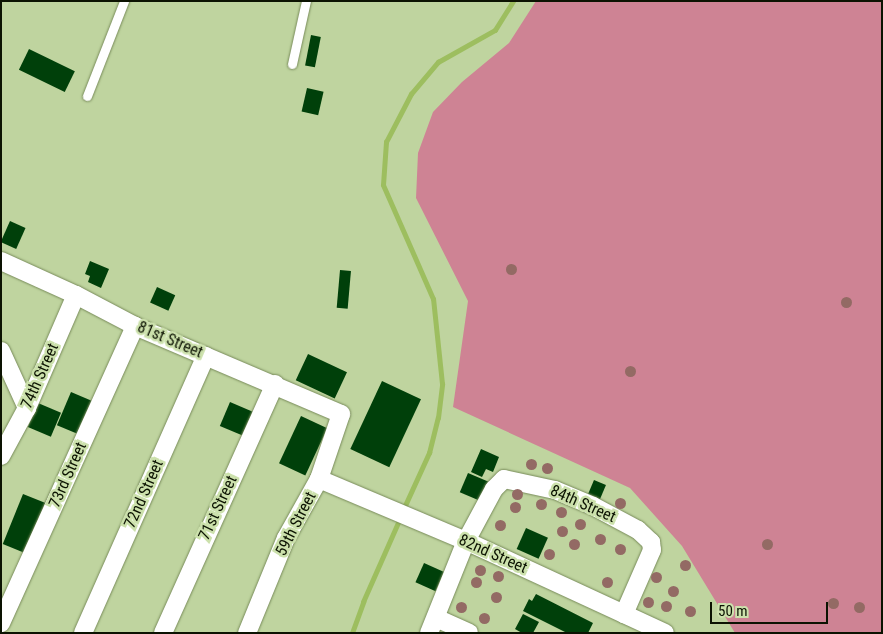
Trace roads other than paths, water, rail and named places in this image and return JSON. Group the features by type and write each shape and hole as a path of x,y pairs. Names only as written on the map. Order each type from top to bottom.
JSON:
{"street":[{"name":"81st Street","path":"1,260 76,295 135,326 275,384 341,414"},
{"name":"74th Street","path":"1,456 27,408 76,295"},
{"name":"73rd Street","path":"1,623 135,326"},
{"path":"1,351 27,408"},
{"name":"72nd Street","path":"83,633 206,356"},
{"name":"71st Street","path":"163,633 275,384"},
{"name":"59th Street","path":"248,632 286,538 320,480 341,414"},
{"name":"84th Street","path":"466,542 494,490 504,479 555,490 593,506 638,530 651,542 652,550 624,614"},
{"name":"82nd Street","path":"320,480 466,542 665,633"},
{"path":"466,542 433,625 469,633"}],"lane":[{"path":"87,96 124,1"},
{"path":"292,64 306,1"}],"waterway":[{"path":"403,510 429,453 438,418 442,384 433,299 383,185 386,142 411,94 438,62 495,30 513,1"},
{"path":"352,633 363,602 400,518"}]}
